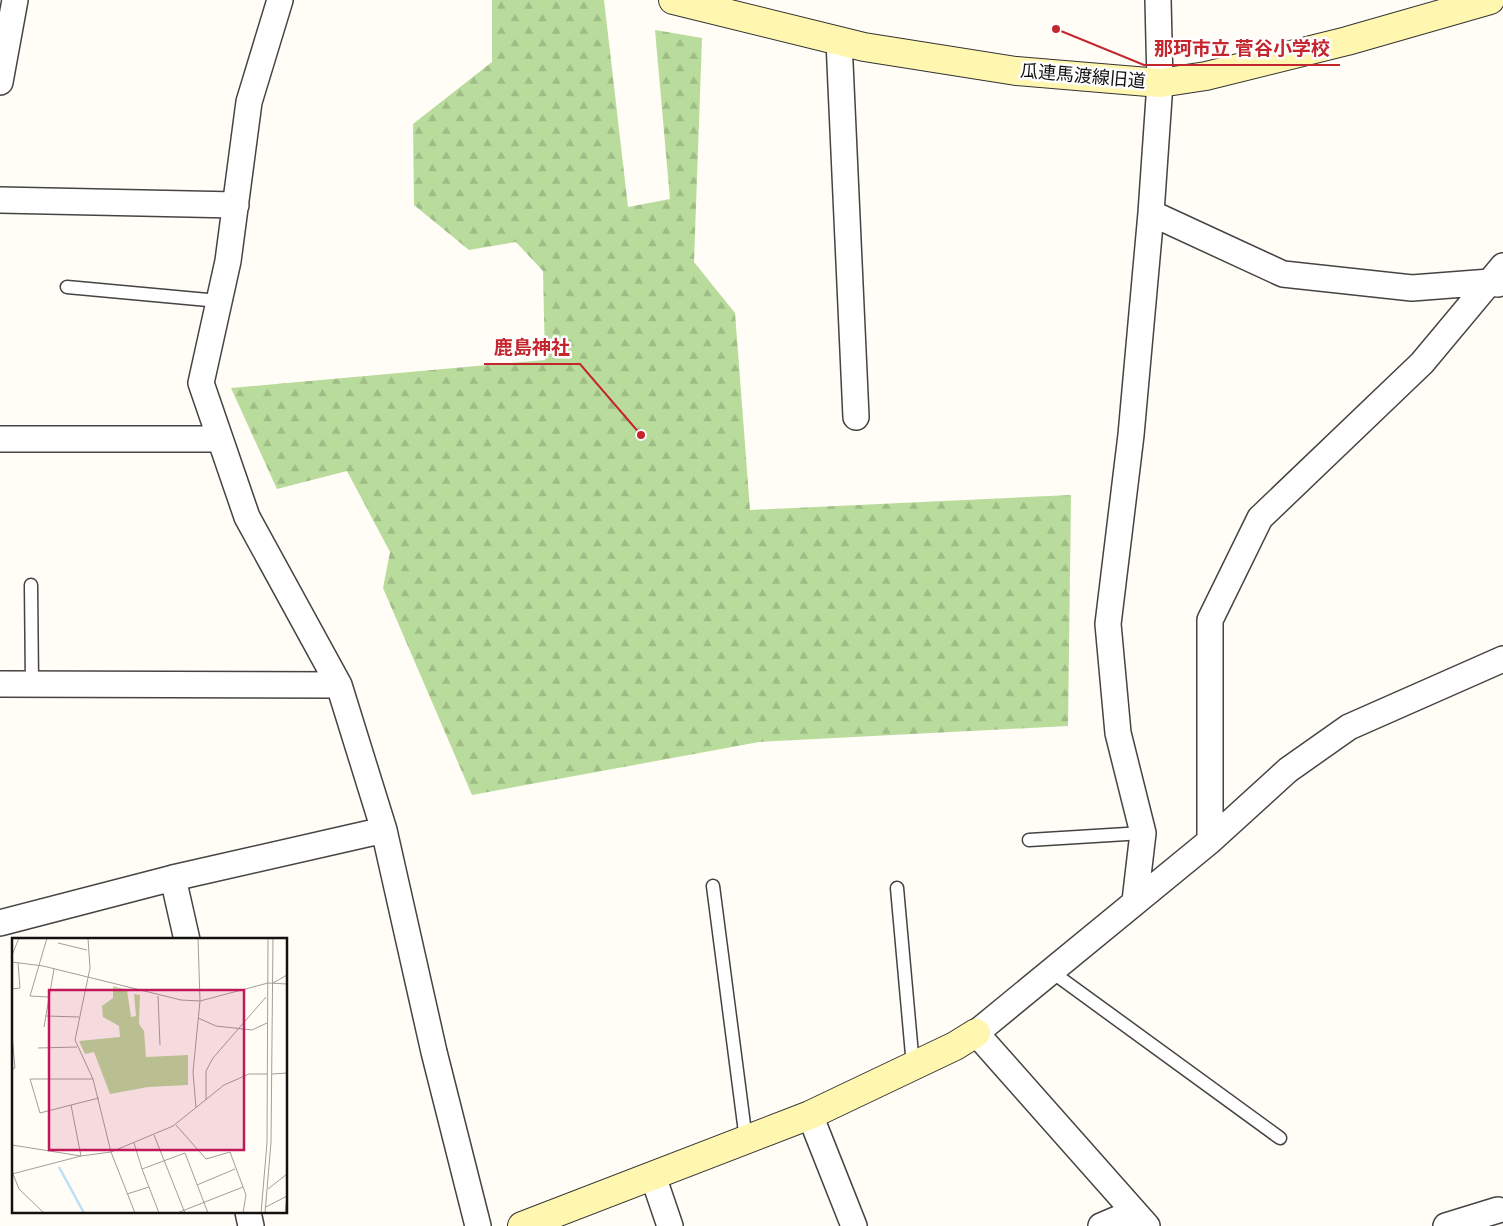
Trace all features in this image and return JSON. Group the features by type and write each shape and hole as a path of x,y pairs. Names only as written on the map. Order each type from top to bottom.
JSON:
{"street":[{"path":"0,82 2,55 14,0"},
{"path":"280,0 249,102 228,261 201,383 247,517 339,685 384,830 434,1052 478,1226"},
{"name":"瓜連馬渡線旧道","path":"673,0 838,41 1016,71 1160,83 1206,76 1338,44 1490,0"},
{"path":"1135,901 1143,833 1118,733 1108,624 1131,435 1151,213 1160,83 1158,0"},
{"path":"838,41 856,416"},
{"path":"0,200 236,205"},
{"path":"1151,213 1283,274 1412,288 1499,278"},
{"path":"1210,841 1210,620 1255,526 1260,518 1422,363 1499,278"},
{"path":"0,439 220,439"},
{"path":"522,1226 810,1115 913,1066 976,1033 1210,841 1288,770 1349,727 1503,659"},
{"path":"0,684 339,685"},
{"path":"0,923 173,878 384,830"},
{"path":"173,878 187,938"},
{"path":"976,1033 1140,1219"},
{"path":"810,1115 854,1226"},
{"path":"653,1176 670,1226"},
{"path":"1446,1226 1498,1210"},
{"path":"1101,1226 1140,1219"}],"lane":[{"path":"66,287 219,301"},
{"path":"30,585 32,684"},
{"path":"1029,840 1143,833"},
{"path":"714,886 746,1140"},
{"path":"897,888 913,1066"},
{"path":"1052,972 1280,1138"}],"green space":[{"path":"492,0 604,0 628,207 670,199 655,30 702,38 694,262 735,313 750,510 1071,495 1068,726 759,742 472,795 383,588 390,552 347,471 277,489 231,388 545,360 543,271 516,242 469,250 414,205 413,124 492,62"}],"place":[{"name":"那珂市立 菅谷小学校","path":"1056,29"},
{"name":"鹿島神社","path":"641,435"}]}
